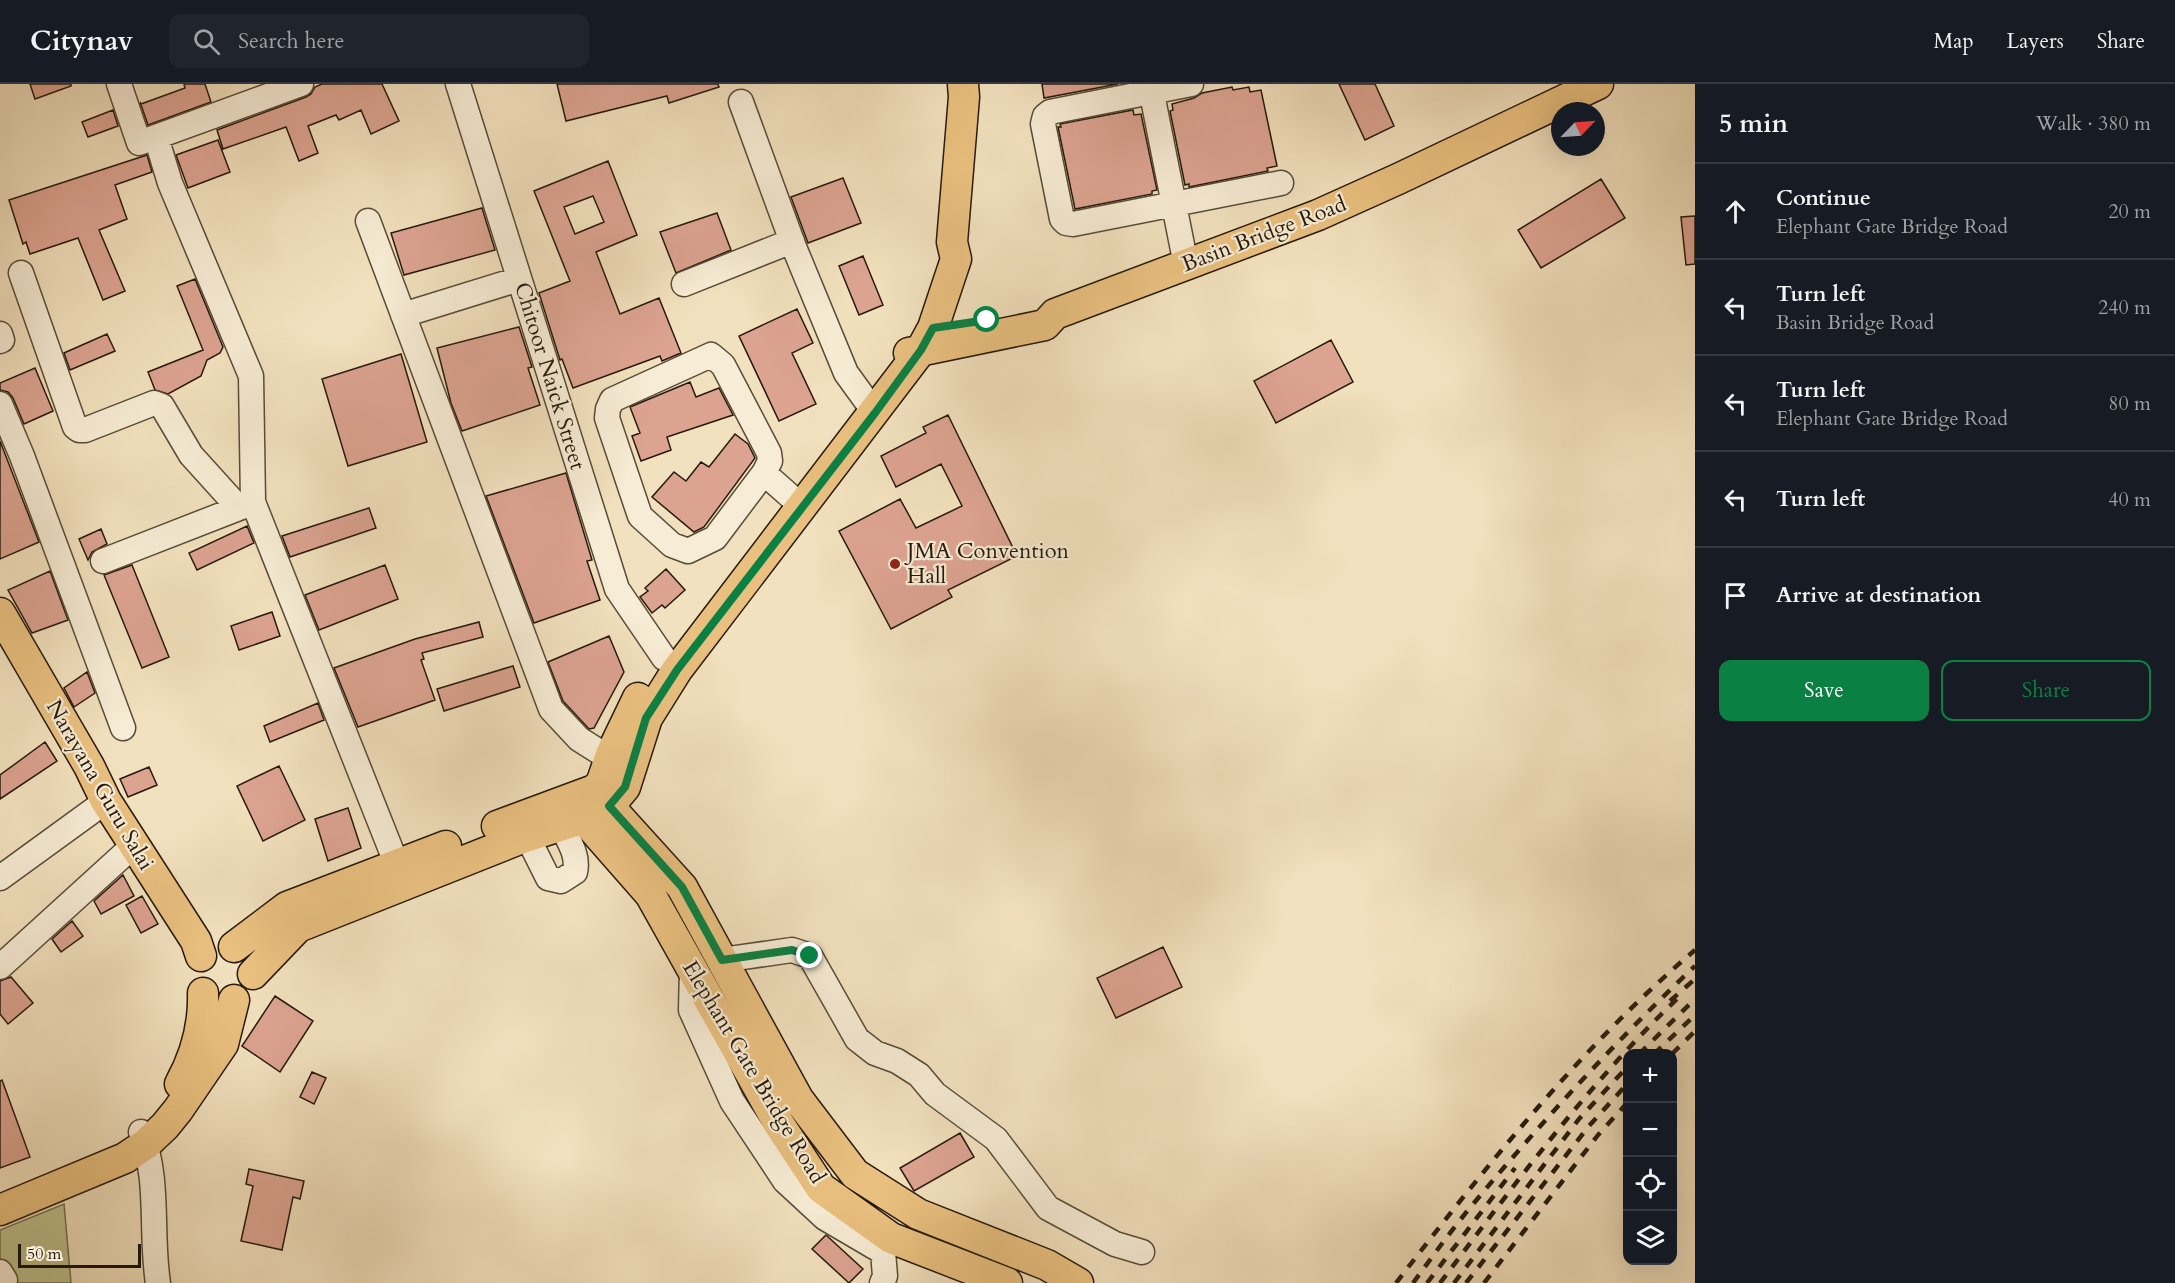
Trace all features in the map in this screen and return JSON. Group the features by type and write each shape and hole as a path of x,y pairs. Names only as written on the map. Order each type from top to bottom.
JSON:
{"main road":[{"path":"253,974 298,927 526,837 625,787 646,718 677,670 870,406 914,342 956,259 952,242 964,97 963,84"},
{"name":"Basin Bridge Road","path":"914,342 1045,325 1054,314 1328,210 1595,85"},
{"path":"234,947 287,907 397,865 581,810 601,784 632,706 664,658 790,496 870,406"},
{"name":"Narayana Guru Salai","path":"0,613 106,801 196,942 201,956"},
{"name":"Elephant Gate Bridge Road","path":"581,810 613,852 650,894 779,1124 821,1188 891,1238 1007,1283"},
{"name":"Elephant Gate Bridge Road","path":"581,810 682,887 798,1099 855,1174 918,1214 1047,1265 1078,1283"},
{"path":"0,1210 125,1158 168,1106 191,1064 203,1012 203,993 196,975 201,956 216,946 234,947 246,954 253,974 248,990 234,1000 218,1001 203,993"},
{"path":"0,1191 113,1146 143,1138 165,1126 223,1044 234,1000"}],"street":[{"path":"119,84 170,183 251,376 246,505"},
{"path":"148,140 301,84"},
{"name":"Chitoor Naick Street","path":"458,84 617,589 664,658"},
{"path":"1191,84 1151,88 1050,112 1045,116 1043,124 1062,219 1066,224 1281,183"},
{"path":"1151,88 1186,265"},
{"path":"741,102 792,242 846,373 870,406"},
{"path":"368,221 551,709 579,739 609,759"},
{"path":"684,284 792,242"},
{"path":"21,273 75,427 85,430 154,403 162,406 191,455 246,505 397,865"},
{"path":"403,315 519,279"},
{"path":"0,334 2,340 0,341"},
{"path":"711,355 723,365 769,453 770,461 764,473 715,538 687,551 672,544 640,516 607,418 612,400 711,355"},
{"path":"0,404 30,477 123,728"},
{"path":"764,473 790,496"},
{"path":"104,561 246,505"},
{"path":"0,878 106,801"},
{"path":"526,837 548,878 561,881 575,872 573,849 581,810"},
{"path":"0,967 134,846"},
{"path":"722,960 792,950 810,956 857,1039 875,1053 897,1061 919,1075 935,1094 996,1139 1048,1208 1115,1244 1142,1252"},
{"path":"692,969 691,1010 732,1101 785,1181 825,1218 883,1252 885,1276 882,1283"},
{"path":"143,1138 154,1184 154,1260 158,1283"}],"green space":[{"path":"64,1204 71,1283 0,1283 0,1230"}],"building":[{"path":"30,84 71,84 71,86 35,99"},
{"path":"184,84 205,84 211,102 148,125 140,102 141,104 185,88"},
{"path":"322,84 382,84 399,121 371,134 361,110 339,120 336,115 308,126 318,153 299,161 286,127 223,149 217,130 306,97 315,87"},
{"path":"557,84 718,84 719,87 669,103 667,96 566,121"},
{"path":"1042,84 1118,84 1044,98"},
{"path":"1339,84 1375,84 1394,126 1365,140"},
{"path":"1232,87 1233,90 1249,87 1250,92 1261,90 1277,166 1267,168 1268,171 1189,187 1189,184 1185,185 1170,111 1173,110 1172,104 1194,98 1202,93"},
{"path":"113,110 118,126 88,137 82,122"},
{"path":"1133,110 1134,115 1141,114 1157,190 1152,191 1152,194 1075,209 1058,127 1061,127 1060,124"},
{"path":"218,140 230,172 188,188 176,155"},
{"path":"147,155 152,172 115,185 127,219 99,230 125,291 103,300 78,238 30,254 26,242 23,244 9,200"},
{"path":"608,161 637,235 596,252 620,314 659,298 681,353 662,361 660,356 573,388 562,359 560,360 539,293 570,281 534,191","holes":["593,196 604,222 575,234 564,207"]},
{"path":"843,178 861,223 808,243 791,197"},
{"path":"1601,179 1625,218 1541,268 1518,230"},
{"path":"482,208 495,250 404,275 391,233"},
{"path":"717,213 731,250 676,273 660,232"},
{"path":"1695,216 1695,264 1686,265 1681,217"},
{"path":"863,256 883,305 859,315 839,266"},
{"path":"195,279 223,347 220,353 207,360 201,376 168,394 155,390 148,372 203,350 177,286"},
{"path":"797,309 813,343 792,353 816,404 779,421 739,336"},
{"path":"519,327 532,367 528,368 540,405 462,431 451,403 437,348"},
{"path":"107,334 115,351 70,370 64,353"},
{"path":"1331,340 1353,382 1276,423 1254,381"},
{"path":"401,354 427,442 348,466 322,379"},
{"path":"35,368 53,411 24,424 13,398 8,392 0,390 0,383"},
{"path":"690,382 696,397 719,388 733,415 667,437 671,450 641,461 632,436 640,433 630,407"},
{"path":"948,415 1017,556 948,590 952,597 891,629 839,531 900,499 916,528 962,506 941,464 896,487 881,456 926,433 923,427"},
{"path":"735,434 748,444 755,458 704,527 694,532 652,497 674,472 686,481 701,462 709,467"},
{"path":"0,441 39,542 0,559"},
{"path":"566,473 592,560 587,561 600,600 534,623 486,496"},
{"path":"369,508 376,528 290,557 282,536"},
{"path":"247,526 254,543 197,570 189,553"},
{"path":"101,529 107,544 92,552 88,560 79,539"},
{"path":"132,565 169,657 142,668 104,575"},
{"path":"385,565 398,599 319,630 305,595"},
{"path":"666,569 685,590 665,608 662,605 652,613 640,597 648,591 645,588"},
{"path":"50,571 68,620 32,633 8,590"},
{"path":"272,612 280,636 239,650 231,626"},
{"path":"479,622 483,637 422,653 424,659 421,660 435,700 358,727 334,668 415,639"},
{"path":"609,636 624,672 594,728 589,729 563,701 548,662"},
{"path":"513,666 520,687 444,711 437,689"},
{"path":"87,672 95,693 74,707 64,688"},
{"path":"318,703 324,720 270,742 264,726"},
{"path":"45,742 57,761 0,799 0,775"},
{"path":"279,766 305,820 263,841 237,786"},
{"path":"149,767 157,785 128,797 120,779"},
{"path":"348,808 361,848 328,861 315,819"},
{"path":"123,875 134,896 101,914 94,901"},
{"path":"142,896 158,924 141,933 126,905"},
{"path":"72,921 83,936 61,952 52,939"},
{"path":"1163,947 1182,987 1116,1018 1097,978"},
{"path":"11,977 33,1003 8,1024 0,1014 0,981"},
{"path":"275,996 313,1021 280,1072 242,1046"},
{"path":"312,1072 326,1078 314,1104 300,1097"},
{"path":"2,1080 30,1157 0,1168 0,1081"},
{"path":"960,1133 974,1157 914,1191 900,1168"},
{"path":"249,1169 304,1181 300,1199 293,1197 282,1250 241,1241 253,1186 246,1184"},
{"path":"826,1235 863,1269 849,1283 812,1249"}],"railway":[{"path":"1396,1283 1501,1151 1574,1067 1653,987 1695,950"},
{"path":"1413,1283 1466,1213 1527,1141 1581,1081 1695,966"},
{"path":"1670,1001 1695,979"},
{"path":"1440,1283 1583,1100 1613,1065 1678,998"},
{"path":"1644,1049 1695,999"},
{"path":"1659,1049 1695,1015"},
{"path":"1677,1049 1695,1031"},
{"path":"1454,1283 1579,1119 1623,1071"},
{"path":"1466,1283 1589,1126 1623,1089"},
{"path":"1484,1283 1598,1135 1627,1103"},
{"path":"1427,1283 1515,1168"}],"place":[{"name":"JMA Convention Hall","path":"895,564"}],"route":[{"path":"810,956 792,950 722,960 682,887 609,806 625,787 646,718 677,670 875,413 921,350 933,328 987,320"}]}
